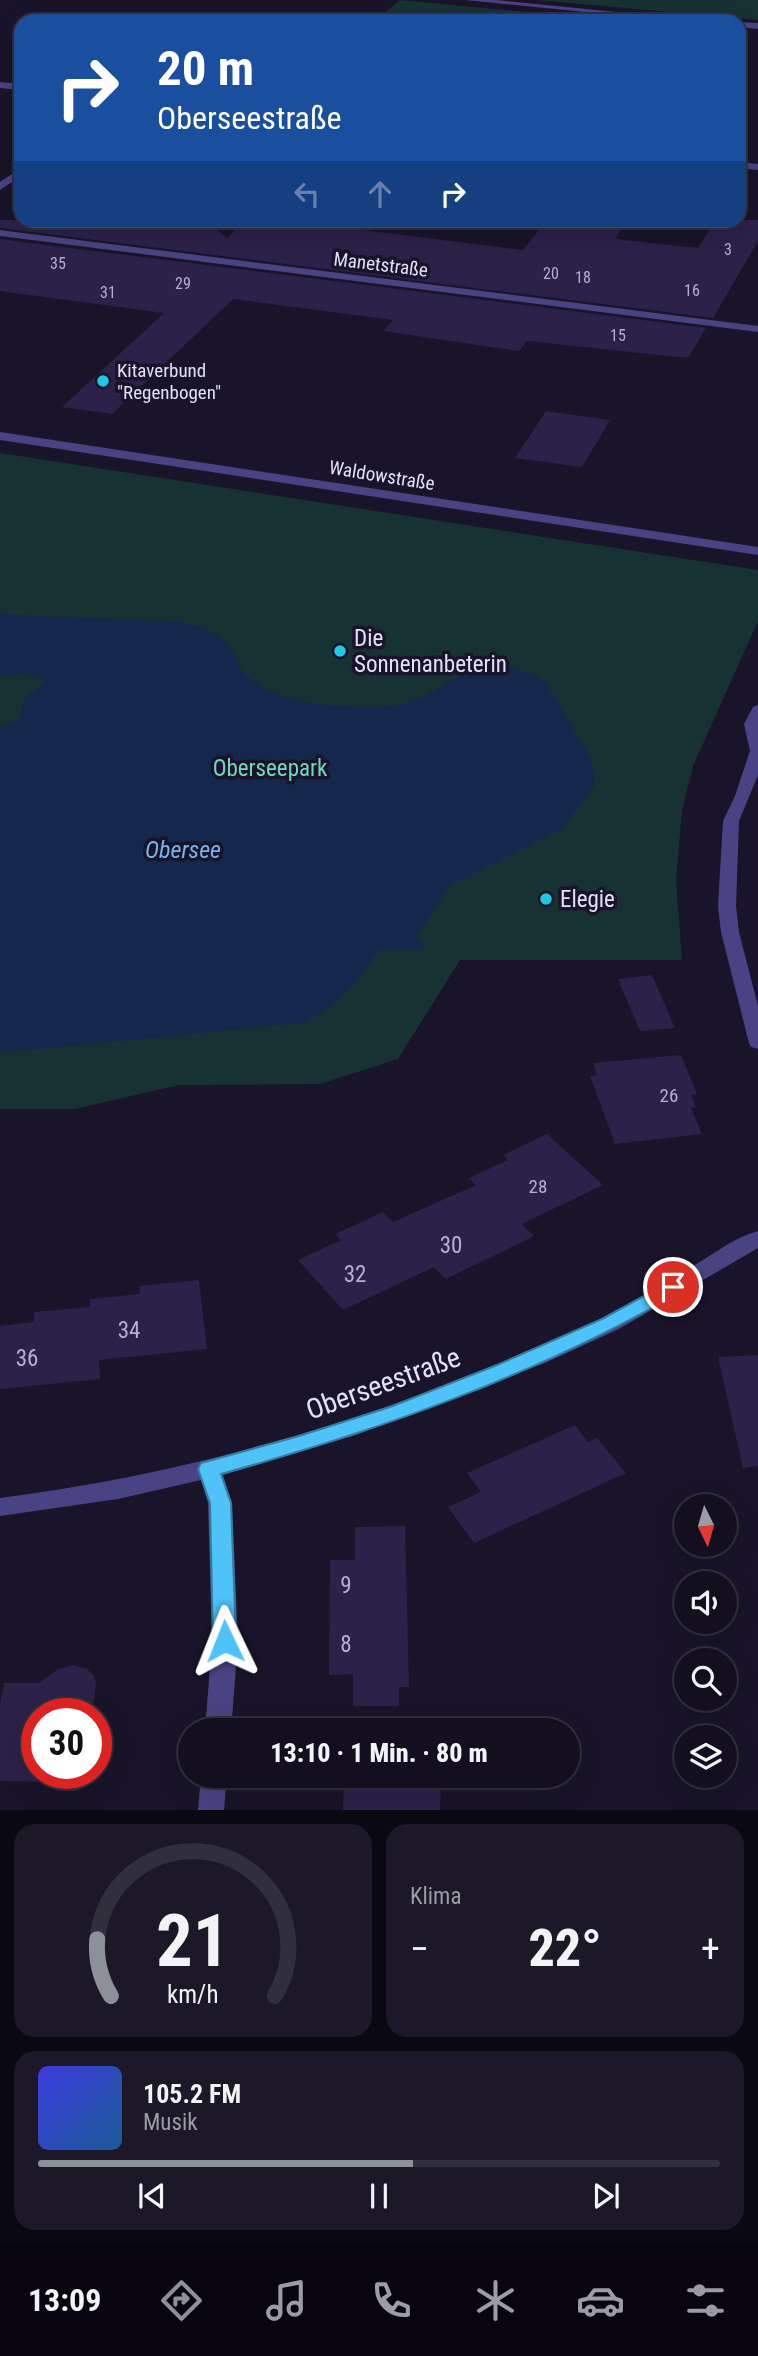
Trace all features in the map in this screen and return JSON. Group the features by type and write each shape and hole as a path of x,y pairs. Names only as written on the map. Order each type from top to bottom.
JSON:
{"street":[{"path":"468,0 601,14"},
{"path":"0,187 14,176"},
{"name":"Manetstraße","path":"0,233 755,329"},
{"path":"755,329 758,316"},
{"name":"Waldowstraße","path":"0,436 758,551"},
{"path":"758,710 752,724 758,751 743,796 731,821 727,906 730,932 752,1004 758,1043"},
{"name":"Oberseestraße","path":"0,1507 41,1503 209,1469 300,1444 397,1412 505,1370 609,1324 758,1238"},
{"path":"209,1469 220,1503 221,1517 225,1641 219,1718"},
{"path":"212,1810 213,1788"}],"green space":[{"path":"400,0 548,14 383,14"},
{"path":"537,0 758,0 758,20 746,19 746,14 692,14"},
{"name":"Oberseepark","path":"0,453 758,570 758,621 693,766 682,810 676,880 682,960 460,960 398,1059 320,1084 179,1085 75,1109 0,1109"}],"water":[{"name":"Obersee","path":"0,614 189,624 211,632 224,641 244,673 268,690 298,700 329,705 400,705 474,670 500,666 516,669 545,682 592,760 595,784 562,829 449,886 415,940 423,942 423,949 379,949 337,1001 302,1023 0,1051 0,728 19,720 25,697 45,683 44,679 25,674 0,676"}],"building":[{"path":"0,220 14,220 14,228 215,228 227,238 238,228 347,228 523,250 541,228 622,228 615,239 698,248 711,228 746,228 746,220 758,220 758,241 713,318 0,228"},
{"path":"0,239 706,328 688,358 527,341 519,351 383,331 393,320 233,299 112,414 62,407 164,313 0,291"},
{"path":"546,411 610,420 582,467 515,458"},
{"path":"652,975 675,1028 640,1031 618,979"},
{"path":"681,1055 697,1094 691,1095 696,1107 691,1108 702,1134 615,1144 590,1076 597,1075 593,1063"},
{"path":"547,1134 603,1185 522,1224 534,1236 446,1279 434,1267 343,1310 298,1260 341,1240 335,1234 383,1212 393,1222 476,1185 469,1178 508,1160 503,1155"},
{"path":"199,1280 207,1349 99,1360 100,1379 0,1389 0,1326 34,1322 34,1312 90,1307 90,1299 140,1294 139,1286"},
{"path":"758,1355 758,1466 743,1468 718,1357"},
{"path":"575,1425 588,1442 597,1438 626,1473 474,1543 448,1507 481,1492 467,1473"},
{"path":"405,1526 409,1687 399,1687 399,1706 353,1706 353,1674 329,1675 330,1560 355,1560 355,1527"},
{"path":"73,1665 87,1669 94,1676 96,1684 94,1698 21,1698 21,1781 0,1781 0,1704 4,1683 39,1683 58,1669"},
{"path":"344,1788 441,1788 440,1810 343,1810"}],"place":[{"name":"Kitaverbund \"Regenbogen\"","path":"103,381"},
{"name":"Die Sonnenanbeterin","path":"340,651"},
{"name":"Elegie","path":"546,899"}],"route":[{"path":"225,1641 220,1503 209,1469 300,1444 397,1412 505,1370 609,1324 673,1287"}]}
